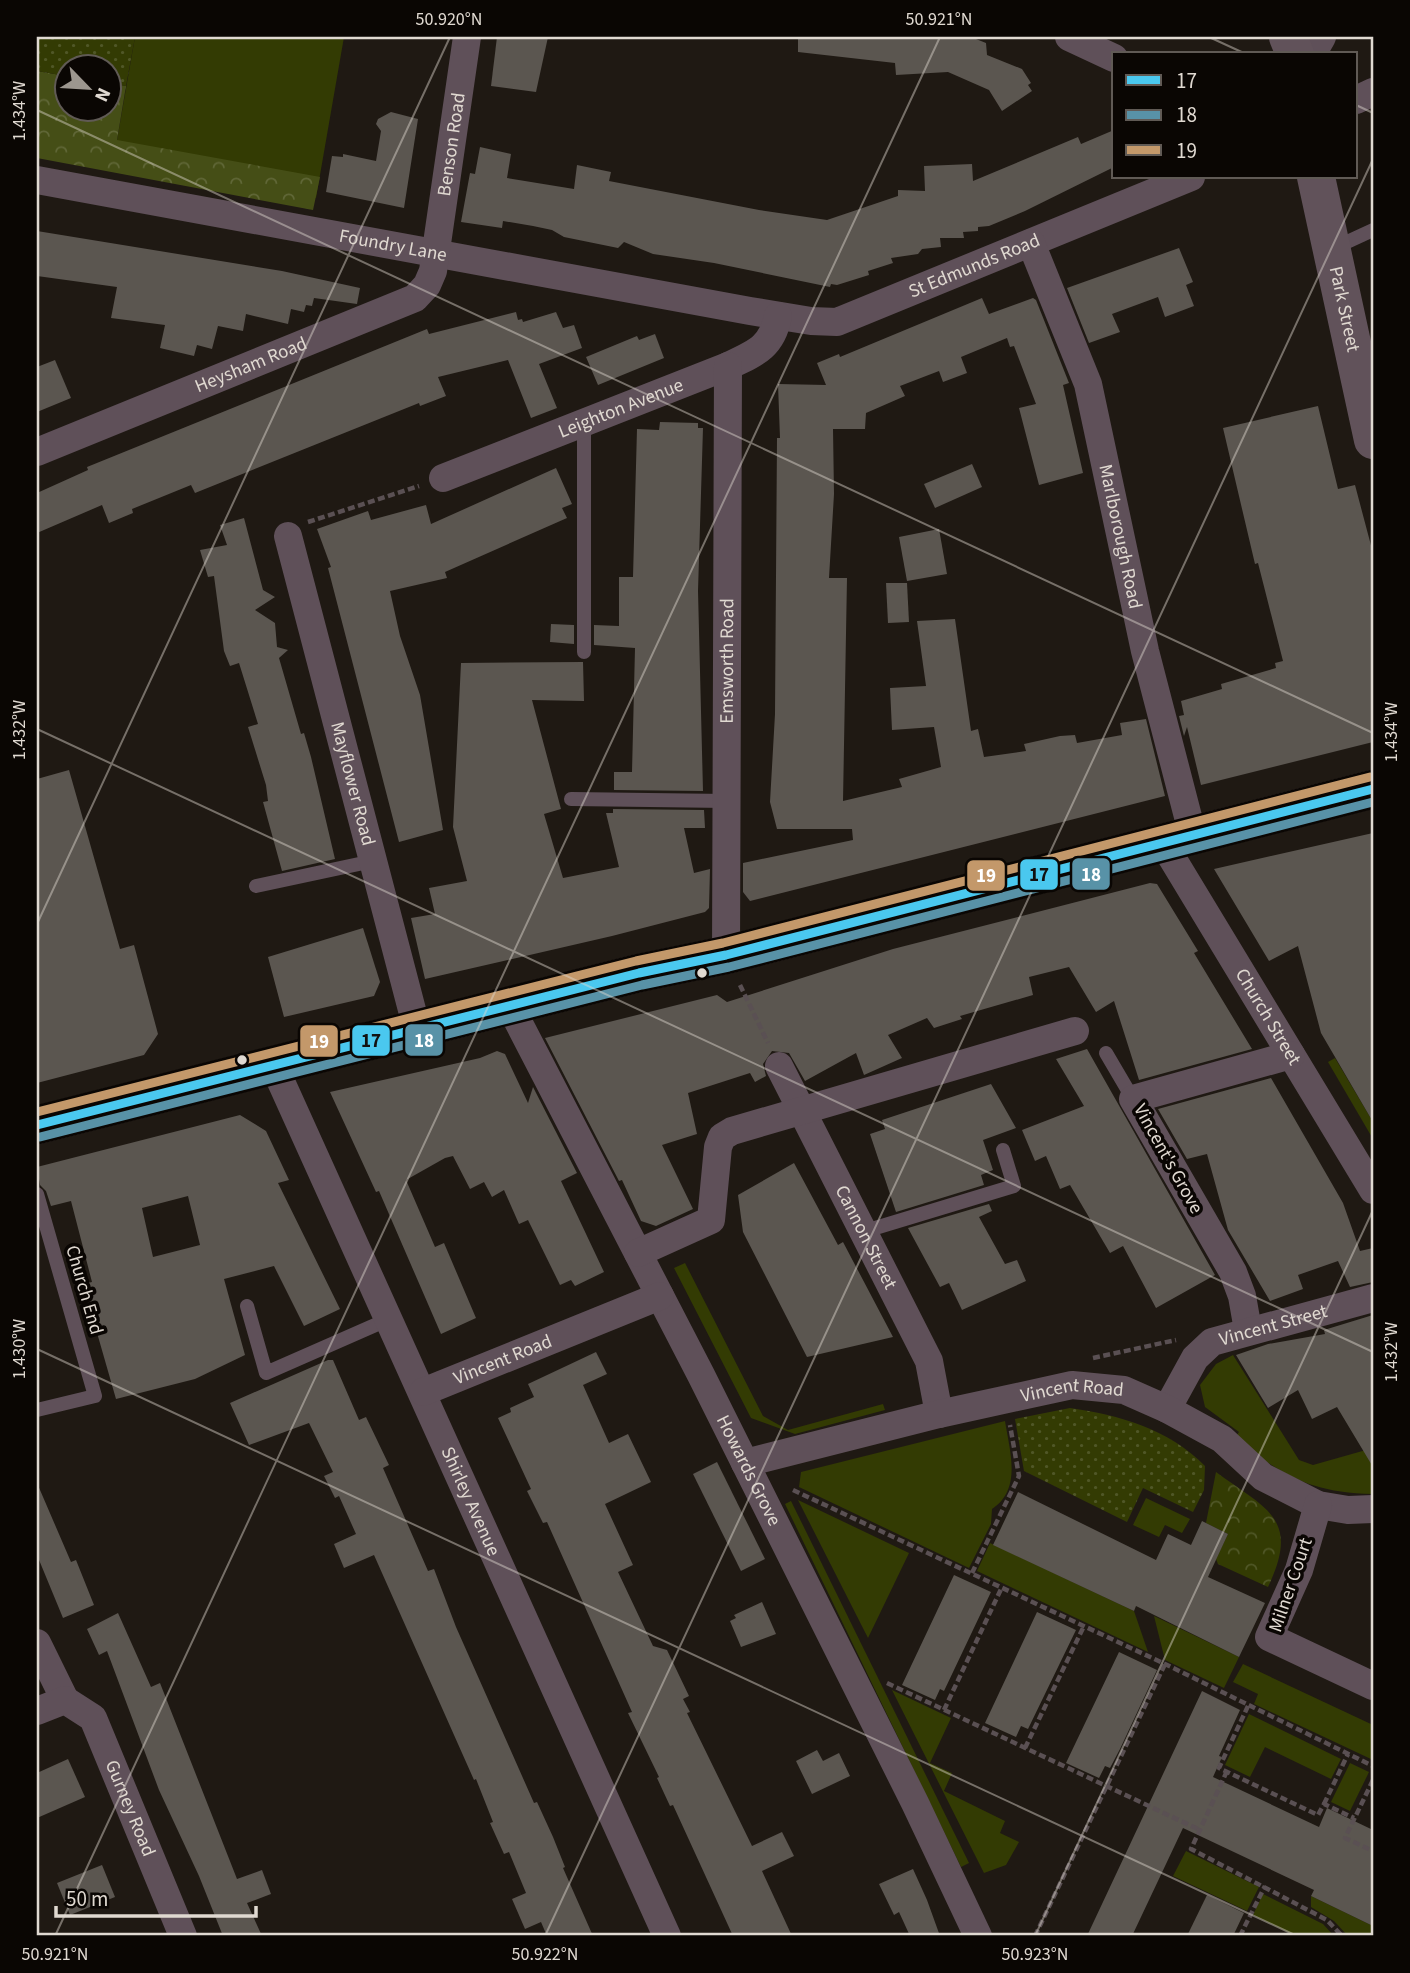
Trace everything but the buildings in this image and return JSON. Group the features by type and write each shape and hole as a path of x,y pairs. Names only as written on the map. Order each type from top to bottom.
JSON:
{"main road":[{"path":"37,1125 510,1008 639,973 726,955 1373,789"}],"street":[{"name":"Benson Road","path":"436,252 467,37"},
{"path":"1069,37 1112,57"},
{"path":"1307,52 1318,44 1322,37"},
{"name":"St Edmunds Road","path":"750,311 837,322 1189,178"},
{"name":"Park Street","path":"1315,178 1373,440"},
{"name":"Foundry Lane","path":"37,180 750,311"},
{"name":"Marlborough Road","path":"1031,243 1088,384 1145,651 1178,840"},
{"name":"Heysham Road","path":"37,452 415,298 429,282 436,252"},
{"name":"Leighton Avenue","path":"443,478 729,366 765,345 774,335 778,316"},
{"name":"Emsworth Road","path":"726,955 729,366"},
{"name":"Mayflower Road","path":"288,536 417,1029"},
{"name":"Church Street","path":"1178,840 1291,1055 1373,1190"},
{"name":"Howards Grove","path":"510,1008 745,1463 915,1803 978,1936"},
{"path":"638,1253 711,1220 718,1147 722,1137 800,1109 1075,1031"},
{"name":"Vincent's Grove","path":"1248,1331 1242,1296 1233,1272 1133,1099 1291,1055"},
{"name":"Shirley Avenue","path":"273,1065 667,1936"},
{"name":"Cannon Street","path":"779,1066 929,1361 939,1414"},
{"name":"Vincent Road","path":"423,1392 660,1296"},
{"name":"Vincent Street","path":"1167,1409 1195,1358 1212,1342 1373,1298"},
{"name":"Vincent Road","path":"745,1463 939,1414 1072,1385 1124,1390 1167,1409 1222,1439 1263,1478 1318,1505 1348,1510 1373,1509"},
{"name":"Milner Court","path":"1318,1505 1299,1570 1269,1637 1373,1686"},
{"path":"37,1643 65,1700 37,1711"},
{"name":"Gurney Road","path":"65,1700 93,1718 183,1936"}],"lane":[{"path":"1330,250 1373,230"},
{"path":"583,424 584,652"},
{"path":"571,799 727,801"},
{"path":"256,886 373,861"},
{"path":"1106,1053 1133,1099"},
{"path":"862,1232 1014,1186 1003,1150"},
{"name":"Church End","path":"37,1194 95,1396 37,1410"},
{"path":"247,1306 266,1373 389,1319"}],"path":[{"path":"288,536 307,522 443,478"},
{"path":"726,955 779,1066"},
{"path":"793,1490 1165,1664 1373,1766"},
{"path":"944,1710 1002,1587"},
{"path":"1025,1748 1084,1626"},
{"path":"1035,1936 1165,1664"},
{"path":"885,1682 1200,1830"},
{"path":"1248,1706 1219,1768 1227,1772 1318,1815 1348,1754"},
{"path":"1227,1772 1191,1849 1327,1920 1342,1936"},
{"path":"1373,1780 1345,1838 1373,1851"},
{"path":"1324,1804 1354,1818"},
{"path":"1240,1936 1265,1886"}],"green space":[{"path":"39,37 135,37 126,86 122,85 122,52 52,52 52,74 37,71"},
{"path":"135,37 344,37 316,198 113,163"},
{"path":"37,71 52,74 52,122 120,122 117,140 320,177 313,210 37,158"},
{"path":"122,85 126,86 122,110"},
{"path":"1335,1058 1373,1122 1373,1139 1328,1062"},
{"path":"685,1263 763,1416 788,1430 883,1404 885,1410 795,1434 751,1418 674,1268"},
{"path":"1233,1355 1299,1460 1313,1465 1373,1448 1373,1494 1331,1490 1299,1480 1234,1439 1239,1432 1205,1407 1200,1385 1216,1364"},
{"path":"1070,1408 1107,1415 1142,1426 1176,1442 1191,1453 1205,1466 1204,1490 1193,1512 1143,1488 1127,1522 1024,1471 1015,1419"},
{"path":"1005,1421 1011,1457 1011,1481 1001,1501 992,1509 991,1524 969,1568 799,1487 801,1472"},
{"path":"1216,1472 1263,1506 1279,1530 1281,1545 1268,1587 1218,1564 1216,1559 1228,1534 1206,1523"},
{"path":"1146,1498 1190,1519 1182,1533 1165,1525 1159,1537 1133,1525"},
{"path":"798,1500 909,1553 868,1638"},
{"path":"791,1501 969,1863 961,1867 785,1504"},
{"path":"990,1543 1134,1611 1148,1652 977,1571"},
{"path":"1154,1616 1239,1657 1224,1688 1165,1660"},
{"path":"1243,1664 1373,1725 1373,1760 1254,1704 1258,1694 1233,1682"},
{"path":"892,1690 951,1718 930,1763 952,1773 944,1791 1005,1821 1000,1833 1019,1842 1006,1865 984,1873"},
{"path":"1249,1714 1341,1759 1331,1779 1265,1747 1250,1777 1225,1765"},
{"path":"1350,1763 1369,1772 1350,1811 1331,1802"},
{"path":"1186,1851 1259,1887 1247,1911 1173,1876"},
{"path":"1263,1894 1323,1924 1334,1936 1296,1936 1253,1915"},
{"path":"1311,1896 1373,1926 1373,1936 1348,1936 1334,1921 1311,1907"}],"transit line":[{"name":"19","path":"37,1112 636,961 723,943 1370,777"},
{"name":"17","path":"37,1125 639,973 726,955 1373,789"},
{"name":"18","path":"40,1137 642,985 729,967 1373,802"}]}
